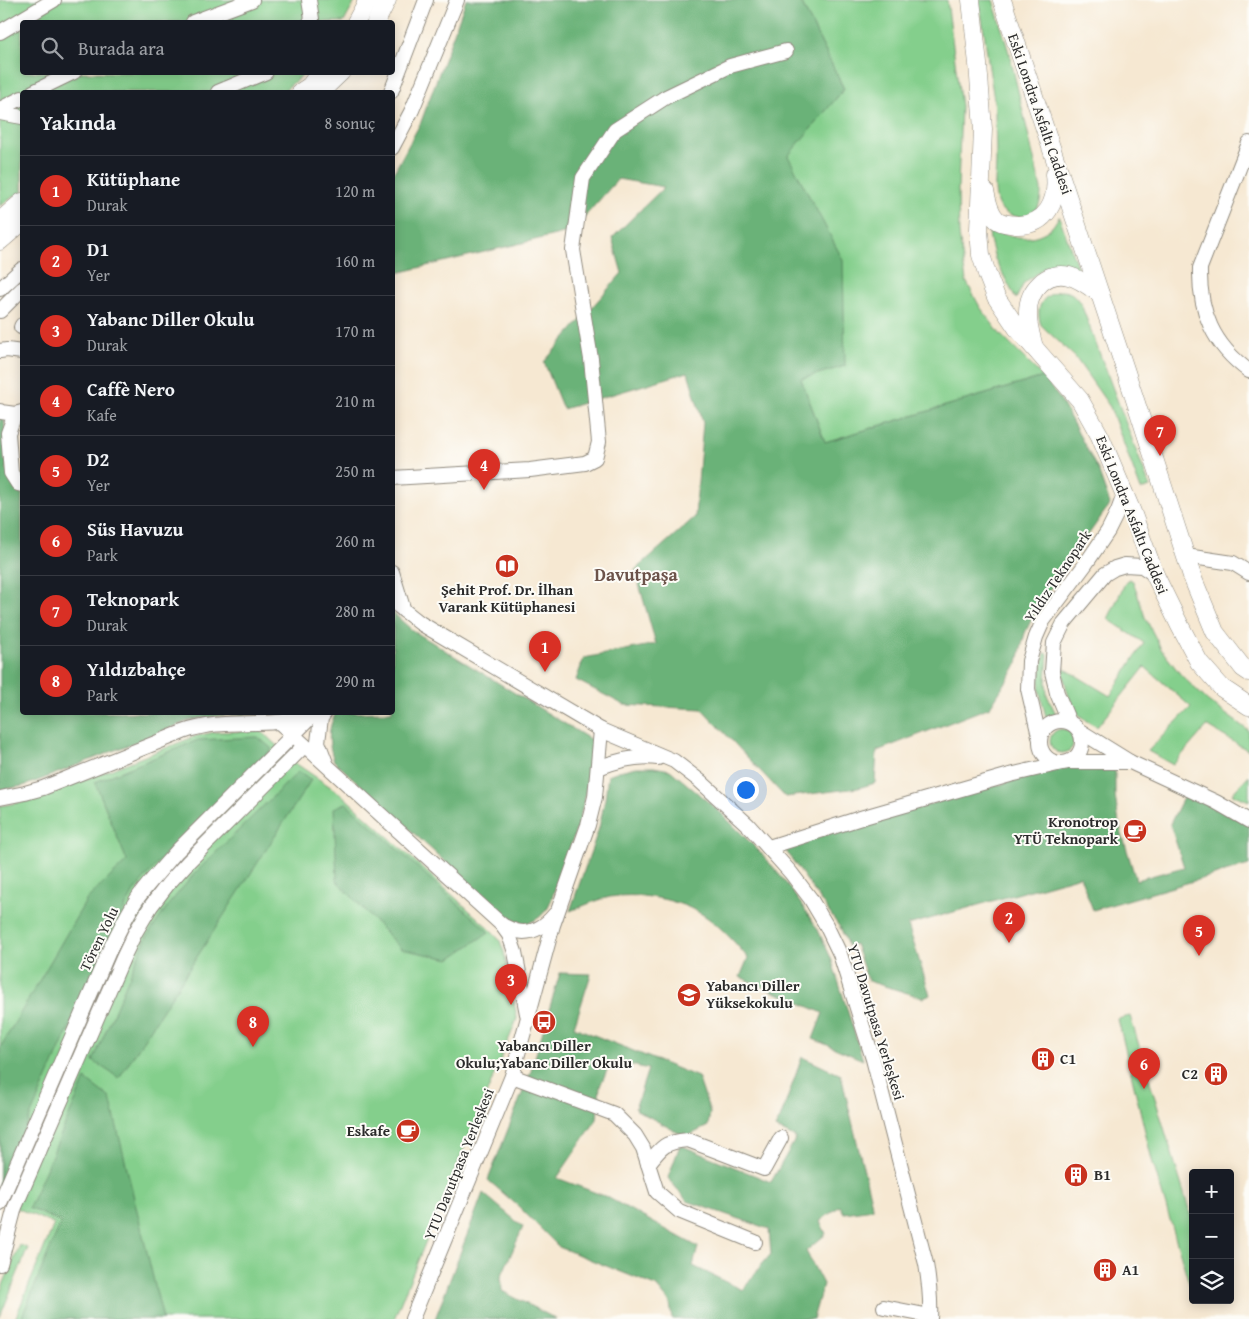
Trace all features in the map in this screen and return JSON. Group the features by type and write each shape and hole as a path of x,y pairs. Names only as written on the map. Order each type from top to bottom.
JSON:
{"main road":[{"path":"357,20 368,0"},
{"path":"377,20 387,0"},
{"name":"Eski Londra Asfaltı Caddesi","path":"971,0 978,55 983,129 979,230 981,255 986,274 996,297 1017,328 1080,400 1100,436 1125,492 1155,575 1199,662 1222,688 1249,706"},
{"name":"Eski Londra Asfaltı Caddesi","path":"1002,0 1193,580 1215,632 1243,668 1249,672"},
{"path":"304,90 310,86 318,75"},
{"path":"322,90 338,75"},
{"path":"982,166 990,212 997,220 1007,224 1026,224 1040,219 1054,199 1056,180 1053,151"},
{"path":"0,221 20,204"},
{"path":"0,240 20,224"},
{"path":"1034,347 1028,312 1032,294 1037,286 1046,279 1056,276 1072,276 1100,294"}],"street":[{"path":"20,20 54,0"},
{"path":"198,20 252,0"},
{"path":"309,0 311,20"},
{"path":"393,90 426,0"},
{"path":"395,142 412,110 457,0"},
{"path":"0,32 20,20"},
{"path":"395,478 530,470 585,463 595,458 598,442 590,359 573,250 583,178 615,130 666,97 730,66 786,51"},
{"path":"37,90 68,75"},
{"path":"223,90 259,75"},
{"path":"0,109 20,99"},
{"path":"0,113 20,117"},
{"path":"1249,143 1200,268 1200,285 1210,327 1216,339 1226,351 1249,371"},
{"path":"0,290 20,271"},
{"path":"0,311 20,291"},
{"path":"0,351 20,352"},
{"path":"0,411 19,413 8,433 11,473 20,484"},
{"name":"Yıldız Teknopark","path":"1040,744 1028,689 1028,661 1036,637 1043,621 1108,531 1125,492"},
{"path":"1186,556 1233,562 1249,573"},
{"name":"Yıldız Teknopark","path":"1075,726 1057,693 1052,672 1054,643 1064,622 1105,574 1114,568 1125,565 1142,566 1155,575"},
{"path":"395,582 404,611"},
{"name":"YTU Davutpasa Yerleşkesi","path":"395,604 420,623 601,730 674,761 725,803 769,847 810,898 840,954 873,1059 926,1264 931,1303 930,1318"},
{"path":"0,798 43,788 193,728 214,724 279,722 305,715"},
{"path":"293,735 313,715"},
{"path":"323,715 318,742 327,766"},
{"path":"1010,775 1034,756 1040,744 1044,728 1050,723 1063,720 1130,762 1216,802 1249,821"},
{"name":"YTU Davutpasa Yerleşkesi","path":"279,722 501,924 509,935 515,952 528,1018"},
{"path":"769,847 864,817 1010,775 1066,763 1076,758 1082,745 1082,738 1075,726"},
{"name":"YTU Davutpasa Yerleşkesi","path":"412,1319 512,1076 549,939 588,825 595,797 601,730"},
{"name":"Tören Yolu","path":"0,1202 109,951 138,898 177,851 293,735"},
{"path":"1040,744 1043,754 1055,763 1130,762"},
{"name":"Tören Yolu","path":"0,1264 15,1207 135,933 151,906 168,884 304,746"},
{"name":"YTU Davutpasa Yerleşkesi","path":"598,768 616,761 636,757 656,757 674,761"},
{"name":"YTU Davutpasa Yerleşkesi","path":"501,924 516,932 533,931 546,924 558,911"},
{"path":"512,1076 614,1114 635,1135 643,1148 657,1192 678,1211 755,1242"},
{"path":"648,1164 662,1147 676,1141 688,1140 764,1169 781,1138"},
{"path":"884,1307 930,1318"}],"green space":[{"path":"0,0 356,0 345,20 20,20 20,75 303,75 284,90 20,90 20,194 0,206"},
{"path":"466,0 800,0 844,89 788,156 843,260 845,366 801,379 825,442 1043,377 1060,399 1098,470 1110,504 1038,606 1025,633 1018,663 990,707 877,751 875,783 858,788 785,797 702,709 624,705 576,680 584,658 656,644 635,570 695,517 703,423 688,372 563,409 544,362 622,273 612,238 664,187 618,179 572,231 395,274 395,170 421,122"},
{"path":"800,0 947,0 961,106 958,189 959,234 966,281 980,307 1000,334 1043,377 825,442 801,379 787,156 844,89"},
{"path":"979,0 993,0 1010,56 1041,189 1040,202 1037,208 1027,215 1009,215 1004,212 997,202 995,186 995,110"},
{"path":"1059,216 1078,269 1058,264 1045,267 1024,283 1016,299 995,259 988,223 1011,236 1029,237 1046,232 1053,226"},
{"path":"1059,291 1072,294 1081,304 1150,487 1141,490 1110,407 1075,357 1041,325 1039,313 1041,303 1048,296"},
{"path":"0,412 4,412 7,471 20,484 20,715 224,715 191,720 40,780 23,786 0,790"},
{"path":"1129,579 1133,581 1145,617 1161,649 1181,675 1208,701 1249,731 1249,751 1207,726 1173,765 1148,751 1191,707 1145,667 1097,727 1078,714 1068,695 1062,667 1110,696 1144,643 1108,619 1126,581"},
{"path":"395,615 412,630 593,741 579,822 548,908 539,917 530,922 525,923 507,918 334,761 329,736 335,715 395,715"},
{"path":"1045,653 1048,654 1047,695 1056,714 1046,717 1039,689"},
{"path":"1062,729 1071,732 1074,741 1071,750 1062,753 1053,750 1050,741 1053,732"},
{"path":"261,731 298,765 341,794 493,932 500,941 504,952 517,1018 394,1319 15,1319 54,1224 0,1201 0,806 46,795 196,736 215,732"},
{"path":"258,737 272,749 163,857 134,891 109,937 0,1185 0,1048 87,899 127,861 95,782 198,740"},
{"path":"1073,764 1115,769 1115,795 1119,824 1136,880 1184,867 1170,824 1186,792 1249,825 1249,865 1093,910 1080,876 908,925 930,995 924,998 868,981 855,944 848,946 841,929 786,851 789,844"},
{"path":"637,767 654,767 670,770 718,810 761,853 783,879 818,930 831,958 863,1060 813,1039 823,1013 740,977 748,958 718,926 702,914 664,899 637,896 605,898 570,911 599,828 608,775"},
{"path":"299,771 311,780 119,1078 93,1061 146,938 169,904 195,873"},
{"path":"1249,775 1249,801 1232,794"},
{"path":"346,803 489,932 450,959 401,949 337,881 334,808"},
{"path":"560,973 591,974 574,1027 698,1077 710,1112 708,1126 686,1137 635,1109 648,1069 615,1061 609,1066 600,1086 597,1119 557,1178 607,1197 698,1247 693,1266 743,1290 771,1254 769,1229 687,1201 668,1178 680,1145 771,1182 796,1138 775,1128 802,1057 841,1075 873,1209 844,1213 840,1206 820,1221 826,1234 806,1251 823,1284 813,1319 672,1319 670,1303 656,1286 559,1247 518,1206 488,1180 531,1071"},
{"path":"1130,1016 1189,1210 1189,1283 1152,1160 1118,1019"},
{"path":"85,1079 110,1098 163,1319 21,1319 61,1222 29,1208"},
{"path":"483,1193 523,1227 501,1277 502,1291 556,1319 435,1319"},
{"path":"20,1245 28,1248 0,1317 0,1292"}],"place":[{"name":"Teknopark","path":"1160,456"},
{"name":"Caffè Nero","path":"484,490"},
{"name":"Şehit Prof. Dr. İlhan Varank Kütüphanesi","path":"507,566"},
{"name":"Kütüphane","path":"545,672"},
{"name":"Kronotrop YTÜ Teknopark","path":"1135,831"},
{"name":"D1","path":"1009,943"},
{"name":"D2","path":"1199,956"},
{"name":"Yabancı Diller Yüksekokulu","path":"689,995"},
{"name":"Yabanc Diller Okulu","path":"511,1005"},
{"name":"Yabancı Diller Okulu;Yabanc Diller Okulu","path":"544,1022"},
{"name":"Yıldızbahçe","path":"253,1047"},
{"name":"C1","path":"1043,1059"},
{"name":"C2","path":"1216,1074"},
{"name":"Süs Havuzu","path":"1144,1089"},
{"name":"Eskafe","path":"408,1131"},
{"name":"B1","path":"1076,1175"},
{"name":"A1","path":"1105,1270"}],"district":[{"name":"Davutpaşa","path":"636,575"}]}
